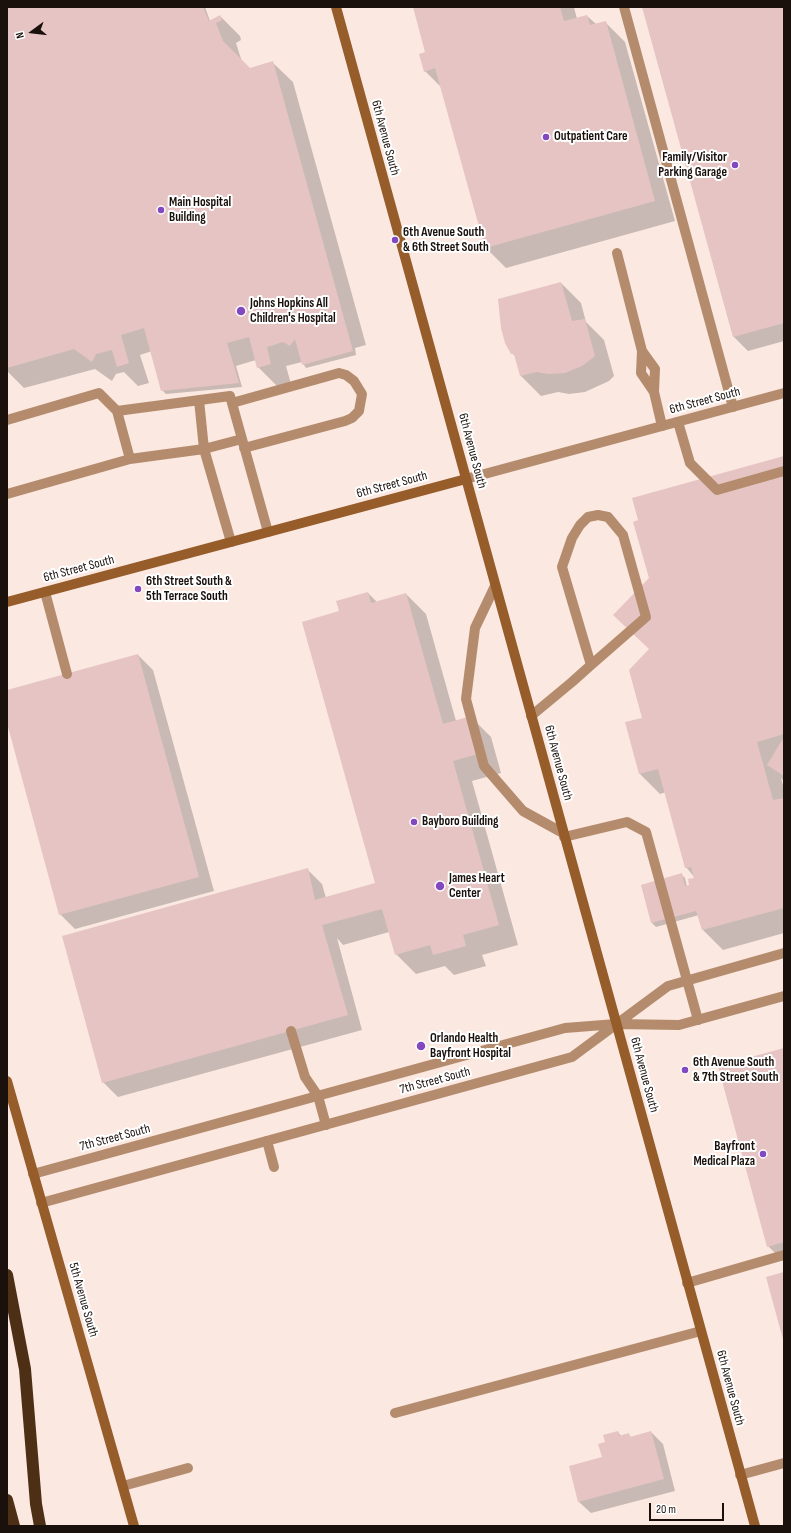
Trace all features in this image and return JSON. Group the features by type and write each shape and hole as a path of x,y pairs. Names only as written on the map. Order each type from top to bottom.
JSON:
{"highway":[{"path":"7,1275 25,1369 36,1504 40,1526"},
{"path":"7,1500 14,1526"}],"street":[{"name":"6th Avenue South","path":"336,7 755,1526"},
{"path":"624,7 733,407"},
{"path":"617,253 642,351 641,373 654,392 662,426"},
{"path":"7,494 130,459 243,444 345,421 352,418 359,411 362,394 354,381 346,375 339,373 232,403"},
{"path":"7,420 99,393 117,411 130,459"},
{"name":"6th Street South","path":"7,602 784,393"},
{"path":"117,411 230,396 268,532"},
{"path":"199,400 204,449 231,542"},
{"path":"678,422 690,463 717,490 784,471"},
{"path":"531,716 591,665 646,616 623,535 608,517 598,515 588,517 580,525 572,538 562,567 591,665"},
{"path":"496,586 475,628 466,699 484,766 523,811 564,835 626,822 646,832 698,1020"},
{"path":"45,592 67,674"},
{"path":"616,1024 668,986 784,953"},
{"path":"616,1024 679,1025 784,996"},
{"name":"7th Street South","path":"33,1174 565,1028 616,1024"},
{"name":"7th Street South","path":"41,1203 572,1057 616,1024"},
{"path":"291,1031 305,1076 318,1096 326,1124"},
{"name":"5th Avenue South","path":"7,1081 134,1526"},
{"path":"267,1141 274,1167"},
{"path":"688,1284 784,1255"},
{"path":"395,1413 701,1331"},
{"path":"740,1475 784,1463"},
{"path":"123,1486 188,1468"}],"building":[{"name":"Main Hospital Building","path":"7,7 203,7 209,21 220,15 222,20 216,23 223,41 250,68 273,61 353,351 302,365 295,339 290,346 283,342 267,347 271,364 257,368 249,337 227,343 239,383 161,391 144,328 121,335 129,363 117,367 112,350 96,354 92,362 74,349 7,368"},
{"name":"Outpatient Care","path":"413,7 560,7 564,21 587,15 590,25 606,21 655,201 485,248 435,68 424,72 419,54 425,52"},
{"name":"Family/Visitor Parking Garage","path":"642,7 784,7 784,323 733,337"},
{"path":"561,282 572,321 585,319 595,356 582,366 565,373 548,374 537,372 520,376 514,354 511,354 505,343 501,328 498,299"},
{"path":"784,456 784,734 757,742 773,800 784,798 784,908 702,930 696,911 651,923 641,885 682,873 685,886 689,885 688,879 694,878 691,867 685,868 658,769 639,774 625,722 642,718 629,670 649,649 613,615 649,578 633,522 638,520 632,498"},
{"path":"368,592 371,603 406,593 443,724 471,716 481,753 453,761 499,925 463,935 466,946 433,955 430,945 395,955 382,909 322,925 348,1015 102,1083 62,936 308,868 315,900 375,883 302,622 339,611 336,601"},
{"path":"138,654 199,877 59,915 7,723 7,690"},
{"path":"784,737 784,776 767,765"},
{"name":"Bayfront Medical Plaza","path":"784,1048 784,1242 767,1247 718,1066"},
{"path":"784,1272 784,1343 766,1277"},
{"path":"618,1431 619,1436 629,1433 630,1437 651,1431 664,1479 578,1502 569,1466 602,1457 598,1444 605,1442 603,1435"}],"place":[{"name":"Outpatient Care","path":"546,137"},
{"name":"Family/Visitor Parking Garage","path":"735,165"},
{"name":"Main Hospital Building","path":"161,210"},
{"name":"6th Avenue South & 6th Street South","path":"395,240"},
{"name":"Johns Hopkins All Children's Hospital","path":"241,311"},
{"name":"6th Street South & 5th Terrace South","path":"138,589"},
{"name":"Bayboro Building","path":"414,822"},
{"name":"James Heart Center","path":"440,886"},
{"name":"Orlando Health Bayfront Hospital","path":"421,1046"},
{"name":"6th Avenue South & 7th Street South","path":"685,1070"},
{"name":"Bayfront Medical Plaza","path":"763,1154"}]}
